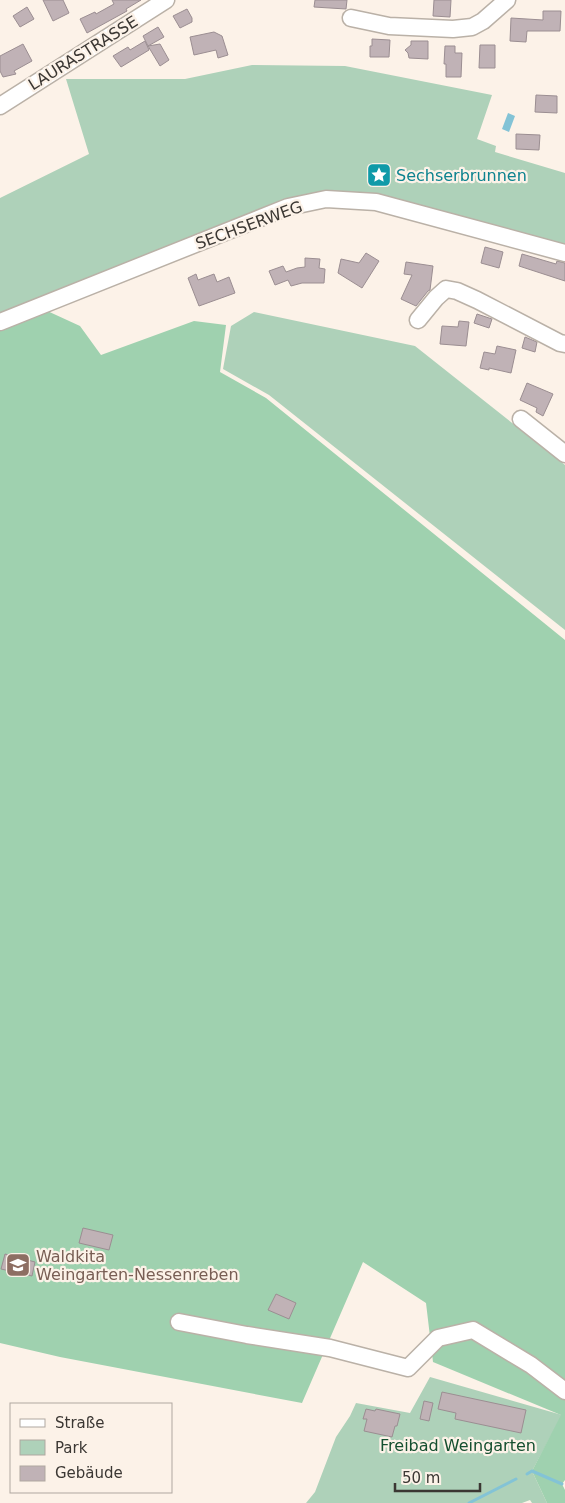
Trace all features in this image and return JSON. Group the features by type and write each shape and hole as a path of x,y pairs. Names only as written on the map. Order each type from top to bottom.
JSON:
{"street":[{"name":"LAURASTRASSE","path":"0,106 166,0"},
{"path":"351,18 390,26 453,29 472,27 483,21 507,0"},
{"name":"SECHSERWEG","path":"0,322 288,207 326,199 376,202 565,252"},
{"path":"418,320 446,288 477,300 562,343"},
{"path":"522,419 565,454"},
{"path":"178,1322 330,1348 408,1368 438,1338 472,1330 531,1365 565,1391"}],"green space":[{"path":"252,65 345,66 492,95 477,139 496,146 495,152 565,173 565,253 487,232 326,199 0,322 0,198 89,154 66,79 185,79"},
{"path":"43,309 80,326 101,355 194,321 226,325 220,372 266,398 565,640 565,1480 562,1484 565,1490 565,1503 547,1503 532,1471 561,1415 433,1362 426,1303 363,1262 302,1403 60,1357 0,1343 0,327"},
{"path":"254,312 415,346 565,465 565,630 269,395 223,369 231,326"},
{"name":"Freibad Weingarten","path":"430,1377 562,1415 532,1471 547,1503 532,1503 530,1500 522,1503 306,1503 315,1492 336,1437 356,1403 410,1413"}],"water":[{"path":"508,113 515,116 509,132 502,129"}],"building":[{"path":"43,0 63,0 69,13 53,21"},
{"path":"112,0 141,0 126,9 127,11 87,33 80,19 95,12 96,14 114,4"},
{"path":"315,0 347,0 346,9 314,7"},
{"path":"434,0 451,0 450,17 433,16"},
{"path":"27,7 34,19 20,27 13,16"},
{"path":"187,9 192,22 180,28 173,16"},
{"path":"543,11 561,11 560,31 527,31 526,42 510,41 511,18 543,20"},
{"path":"158,27 164,37 148,46 143,36"},
{"path":"214,32 222,36 228,55 218,58 216,50 194,55 190,37"},
{"path":"372,39 390,40 389,57 370,57"},
{"path":"145,41 149,50 121,67 113,56 128,47 130,50"},
{"path":"411,41 428,41 428,59 409,58 405,50 411,45"},
{"path":"23,44 32,61 14,71 16,74 3,77 0,71 0,56"},
{"path":"160,44 169,60 160,66 148,46"},
{"path":"480,45 495,45 495,68 479,68"},
{"path":"445,46 455,46 455,53 462,53 461,77 446,77 446,64 444,64"},
{"path":"536,95 557,96 557,113 535,112"},
{"path":"516,134 540,135 539,150 516,149"},
{"path":"485,247 503,252 499,268 481,263"},
{"path":"366,253 379,261 362,288 338,273 341,259 359,263"},
{"path":"522,254 556,264 557,261 565,263 565,281 519,266"},
{"path":"305,258 320,259 319,268 325,269 324,283 302,283 291,286 288,280 275,285 269,271 283,266 286,272 305,267"},
{"path":"406,262 433,266 430,290 416,306 401,299 412,275 404,274"},
{"path":"196,274 198,280 214,274 217,282 229,277 235,293 199,306 188,278"},
{"path":"477,314 492,319 489,328 474,323"},
{"path":"459,321 469,322 466,346 440,344 442,326 458,327"},
{"path":"525,337 537,342 535,352 522,348"},
{"path":"497,346 516,350 511,373 480,368 484,352 495,354"},
{"path":"527,383 553,394 543,416 536,412 537,408 520,400"},
{"name":"Waldkita Weingarten-Nessenreben","path":"83,1228 113,1235 109,1250 79,1243"},
{"name":"Waldkita Weingarten-Nessenreben","path":"5,1254 35,1262 32,1276 1,1269"},
{"path":"276,1294 296,1303 289,1319 268,1310"},
{"path":"442,1392 526,1410 521,1433 455,1419 456,1413 438,1409"},
{"path":"424,1401 433,1403 429,1421 420,1419"},
{"path":"366,1409 400,1414 392,1437 364,1431 367,1419 363,1419"}],"waterway":[{"path":"527,1474 532,1471 562,1484"},
{"path":"469,1503 516,1479"}],"place":[{"name":"Sechserbrunnen","path":"379,175"},
{"name":"Waldkita Weingarten-Nessenreben","path":"18,1265"}]}
